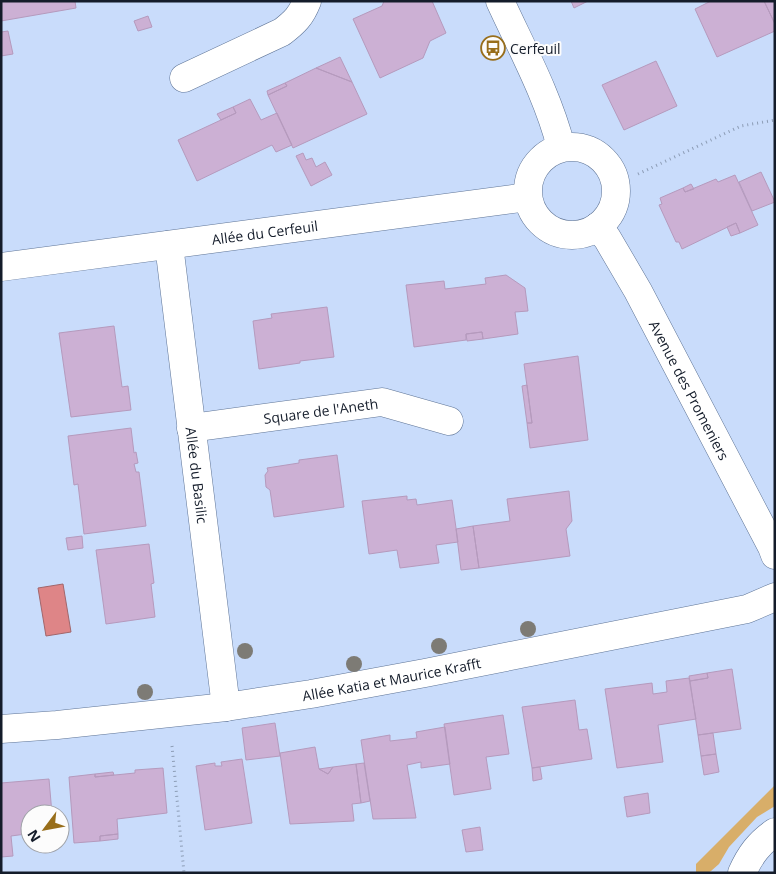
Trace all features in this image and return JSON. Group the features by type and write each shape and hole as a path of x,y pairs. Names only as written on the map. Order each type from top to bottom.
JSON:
{"street":[{"path":"184,78 282,32 293,24 301,14 307,1"},
{"path":"500,1 542,91 561,147"},
{"path":"571,146 590,150 604,161 614,178 616,187 614,205 604,220 589,232 569,235 559,233 542,223 535,216 530,206 528,186 535,166 551,151 561,147 571,146"},
{"name":"Allée du Cerfeuil","path":"1,267 528,197"},
{"name":"Avenue des Promeniers","path":"597,227 607,238 638,291 774,550"},
{"name":"Allée du Basilic","path":"169,245 226,707"},
{"name":"Square de l'Aneth","path":"191,428 382,402 449,421"},
{"name":"Allée Katia et Maurice Krafft","path":"1,729 226,707 311,694 747,609 775,597"},
{"path":"742,873 747,861 756,848 775,832"}],"path":[{"path":"638,174 741,126 775,120"},
{"path":"171,738 184,873"}],"shaded area":[{"path":"63,584 71,632 46,636 38,588"},
{"path":"775,785 775,806 757,817 729,847 719,864 711,871 708,873 696,873 696,864"}],"building":[{"path":"1,1 75,1 76,8 1,21"},
{"path":"384,1 432,1 446,33 430,41 423,58 380,78 353,19 382,6"},
{"path":"571,1 588,1 574,8"},
{"path":"711,1 764,1 775,24 775,31 717,57 695,9"},
{"path":"764,1 775,1 775,24"},
{"path":"148,16 152,27 138,31 134,21"},
{"path":"8,31 13,54 1,56 1,32"},
{"path":"340,57 352,82 316,68"},
{"path":"656,61 677,106 624,130 602,85"},
{"path":"316,68 352,82 367,114 293,148 268,95 287,86 285,83"},
{"path":"285,83 287,86 268,95 267,91"},
{"path":"250,99 261,120 277,113 292,145 276,152 272,145 197,181 178,140 236,113 233,107"},
{"path":"233,107 236,113 221,120 217,114"},
{"path":"303,153 306,160 312,158 316,167 325,162 332,175 311,186 296,156"},
{"path":"761,172 775,202 752,211 739,182"},
{"path":"735,175 758,225 740,233 736,223 682,249 679,242 676,242 659,205 662,204 660,198 683,188 685,192 716,179 718,182"},
{"path":"691,184 694,189 685,192 683,188"},
{"path":"736,223 740,233 731,236 727,227"},
{"path":"506,275 525,288 528,311 515,312 518,334 483,339 482,332 466,334 466,340 414,347 406,285 444,281 445,289 486,284 485,278"},
{"path":"327,307 334,357 259,369 253,321 272,318 271,314"},
{"path":"114,326 122,387 128,386 131,410 71,417 59,333"},
{"path":"482,332 483,339 467,341 466,334"},
{"path":"578,356 588,440 530,448 527,423 532,423 524,364"},
{"path":"527,385 532,423 527,423 522,386"},
{"path":"131,428 134,453 136,452 138,463 134,464 136,472 139,472 146,526 84,534 78,484 74,485 68,436"},
{"path":"337,455 344,507 274,517 270,490 266,487 265,475 268,471 267,468 299,463 299,460"},
{"path":"569,491 572,521 566,529 570,556 479,568 473,526 510,521 507,499"},
{"path":"407,496 407,500 416,499 417,505 452,500 458,542 436,545 439,563 400,568 397,550 369,554 362,501"},
{"path":"473,526 479,568 461,570 456,529"},
{"path":"82,536 83,548 68,550 66,538"},
{"path":"149,544 154,583 151,584 155,617 106,624 96,550"},
{"path":"732,669 741,729 698,735 690,681 708,678 707,673"},
{"path":"707,673 708,678 690,681 689,676"},
{"path":"689,678 696,719 658,725 663,762 617,768 605,689 652,683 653,694 667,692 666,681"},
{"path":"575,700 579,730 587,729 592,759 532,768 522,707"},
{"path":"503,715 509,754 486,757 491,789 454,795 444,724"},
{"path":"275,723 280,756 246,760 242,728"},
{"path":"445,727 450,764 421,768 421,762 407,765 416,818 373,819 361,740 390,735 390,741 417,738 416,732"},
{"path":"713,733 716,754 701,756 698,735"},
{"path":"315,747 319,769 328,774 333,767 356,764 361,803 352,804 354,821 290,824 280,753"},
{"path":"716,754 719,772 704,775 701,756"},
{"path":"242,759 252,823 205,830 196,766 215,763 215,766 222,766 221,762"},
{"path":"364,763 370,801 361,803 356,764"},
{"path":"333,767 328,774 319,769"},
{"path":"540,767 542,779 533,781 532,768"},
{"path":"163,768 167,813 117,819 118,834 100,836 100,841 74,843 69,777 95,774 95,777 135,773 135,770"},
{"path":"113,772 114,775 95,777 95,774"},
{"path":"49,779 51,804 20,804 20,835 11,836 13,856 1,857 1,783"},
{"path":"648,793 650,813 627,817 624,797"},
{"path":"480,827 483,850 466,852 462,830"},
{"path":"118,834 118,839 100,841 100,836"}],"place":[{"name":"Cerfeuil","path":"493,48"}]}
